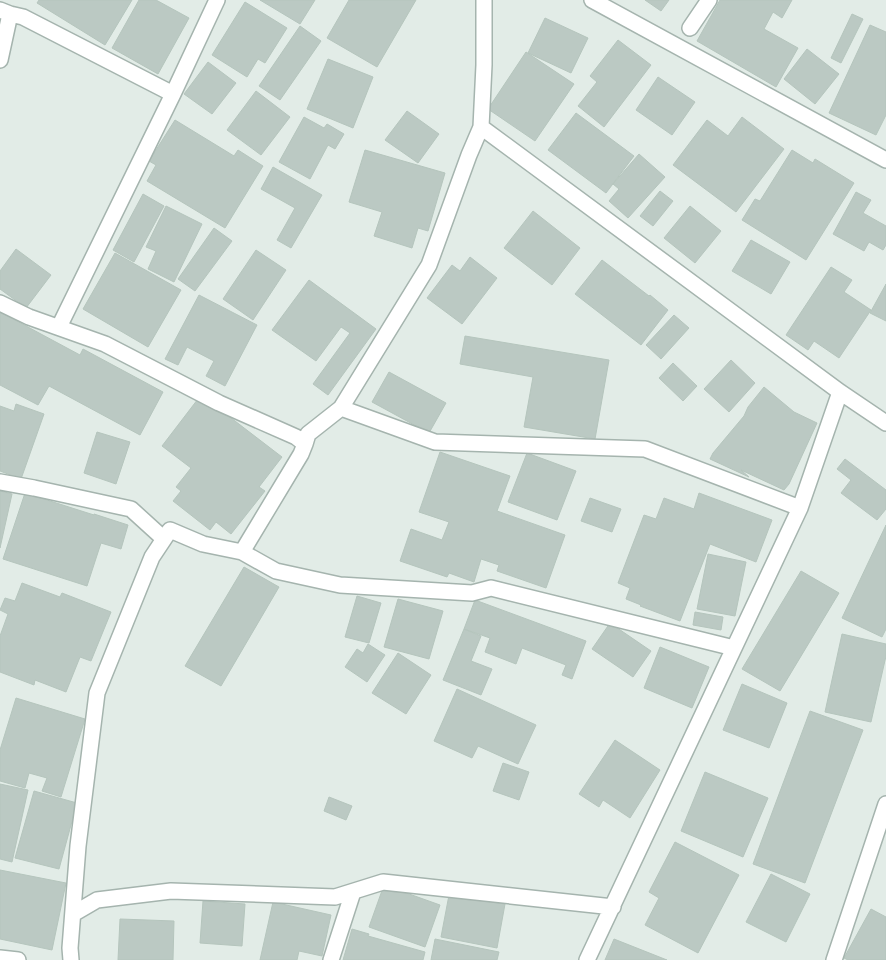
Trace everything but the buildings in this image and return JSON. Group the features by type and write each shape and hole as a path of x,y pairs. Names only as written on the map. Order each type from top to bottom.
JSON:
{"street":[{"path":"59,327 217,0"},
{"path":"242,552 301,454 308,434 341,408 428,265 481,127 484,65 484,0"},
{"path":"592,0 886,160"},
{"path":"690,28 709,0"},
{"path":"0,60 5,12 23,17 173,94"},
{"path":"481,127 840,392 886,423"},
{"path":"0,303 105,344 305,444"},
{"path":"587,960 800,508 840,392"},
{"path":"341,408 435,442 645,449 800,508"},
{"path":"0,482 131,509 164,539"},
{"path":"71,960 70,948 78,846 97,692 152,558 170,530 202,544 242,552 276,571 340,585 472,593 491,588 734,648"},
{"path":"834,960 886,804"},
{"path":"73,914 97,900 171,891 335,897 383,882 613,906"},
{"path":"331,960 353,892"},
{"path":"0,958 18,960"}]}
